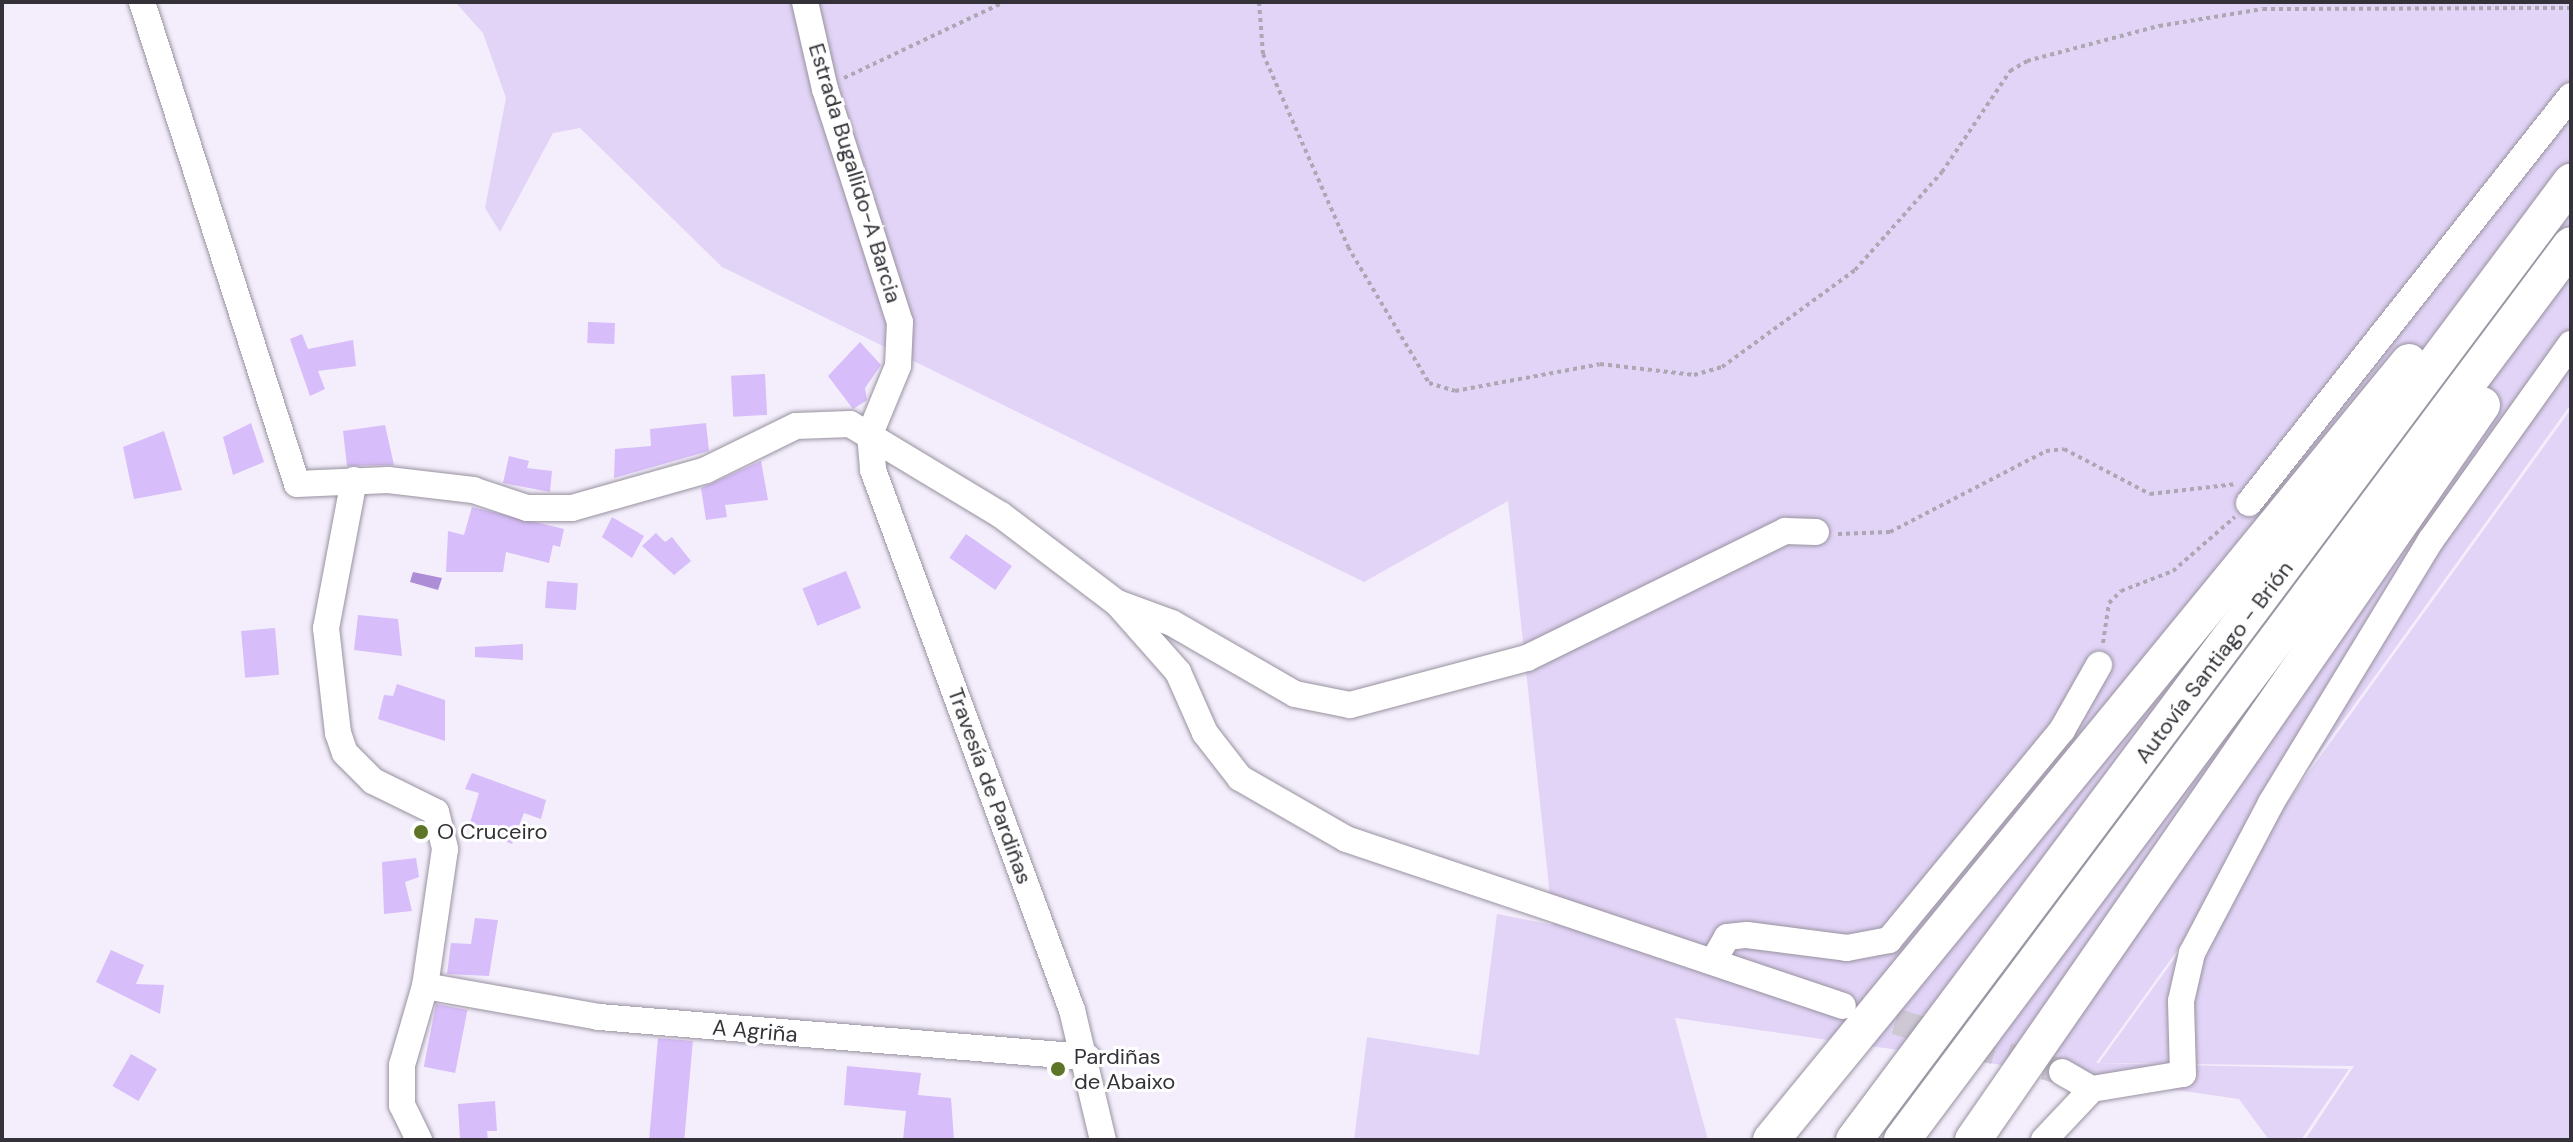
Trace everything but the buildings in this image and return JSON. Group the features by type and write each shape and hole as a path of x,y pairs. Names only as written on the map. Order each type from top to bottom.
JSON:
{"highway":[{"name":"Autovía Santiago - Brión","path":"1854,1140 2571,182"},
{"name":"Autovía Santiago - Brión","path":"1902,1140 2571,245"},
{"path":"1973,1140 2558,292 2571,252"},
{"path":"1771,1140 2444,318 2517,254"}],"street":[{"path":"142,2 297,484 354,480 473,490 551,510 706,470 796,426 820,420 870,434 1001,515 1117,603 1178,672 1205,733 1240,778 1346,839 1715,958 1843,1006"},
{"name":"Estrada Bugallido-A Barcia","path":"805,2 825,89 900,322 898,366 870,434"},
{"path":"2254,495 2571,96"},
{"path":"2044,1140 2092,1089 2183,1074 2181,1001 2192,953 2250,844 2431,540 2571,344"},
{"name":"Travesía de Pardiñas","path":"870,434 878,484 1087,1057 1103,1140"},
{"path":"354,480 326,628 338,733 353,763 436,812 442,824 439,909 425,986 402,1065 402,1105 419,1140"},
{"path":"1117,603 1172,623 1295,694 1350,705 1527,658 1785,531 1816,532"},
{"path":"1715,958 1727,937 1747,935 1847,948 1889,940 2062,730 2099,665"},
{"name":"A Agriña","path":"425,986 599,1017 1087,1057"},
{"path":"2062,1072 2092,1089"}],"path":[{"path":"825,89 1004,2"},
{"path":"1259,2 1263,54 1348,247 1429,383 1455,391 1600,364 1694,375 1722,367 1855,270 1942,172 2010,71 2067,48 2263,9 2571,8"},
{"path":"1816,532 1890,532 2046,451 2064,449 2150,494 2254,495"},
{"path":"2099,665 2109,603 2173,571 2254,495"}],"shaded area":[{"path":"455,2 2571,2 2571,404 2096,1063 2349,1069 2301,1140 2269,1140 2239,1099 1675,1018 1708,1140 1354,1140 1367,1037 1479,1055 1497,914 1553,925 1508,501 1364,582 722,267 580,128 553,133 500,232 485,208 506,98 483,33"},
{"path":"2571,409 2571,1140 2305,1140 2354,1066 2099,1063"},
{"path":"413,572 442,578 438,590 410,582"}],"tunnel":[{"path":"1858,1010 2062,1072"}],"place":[{"name":"O Cruceiro","path":"421,832"},
{"name":"Pardiñas de Abaixo","path":"1058,1069"}]}
